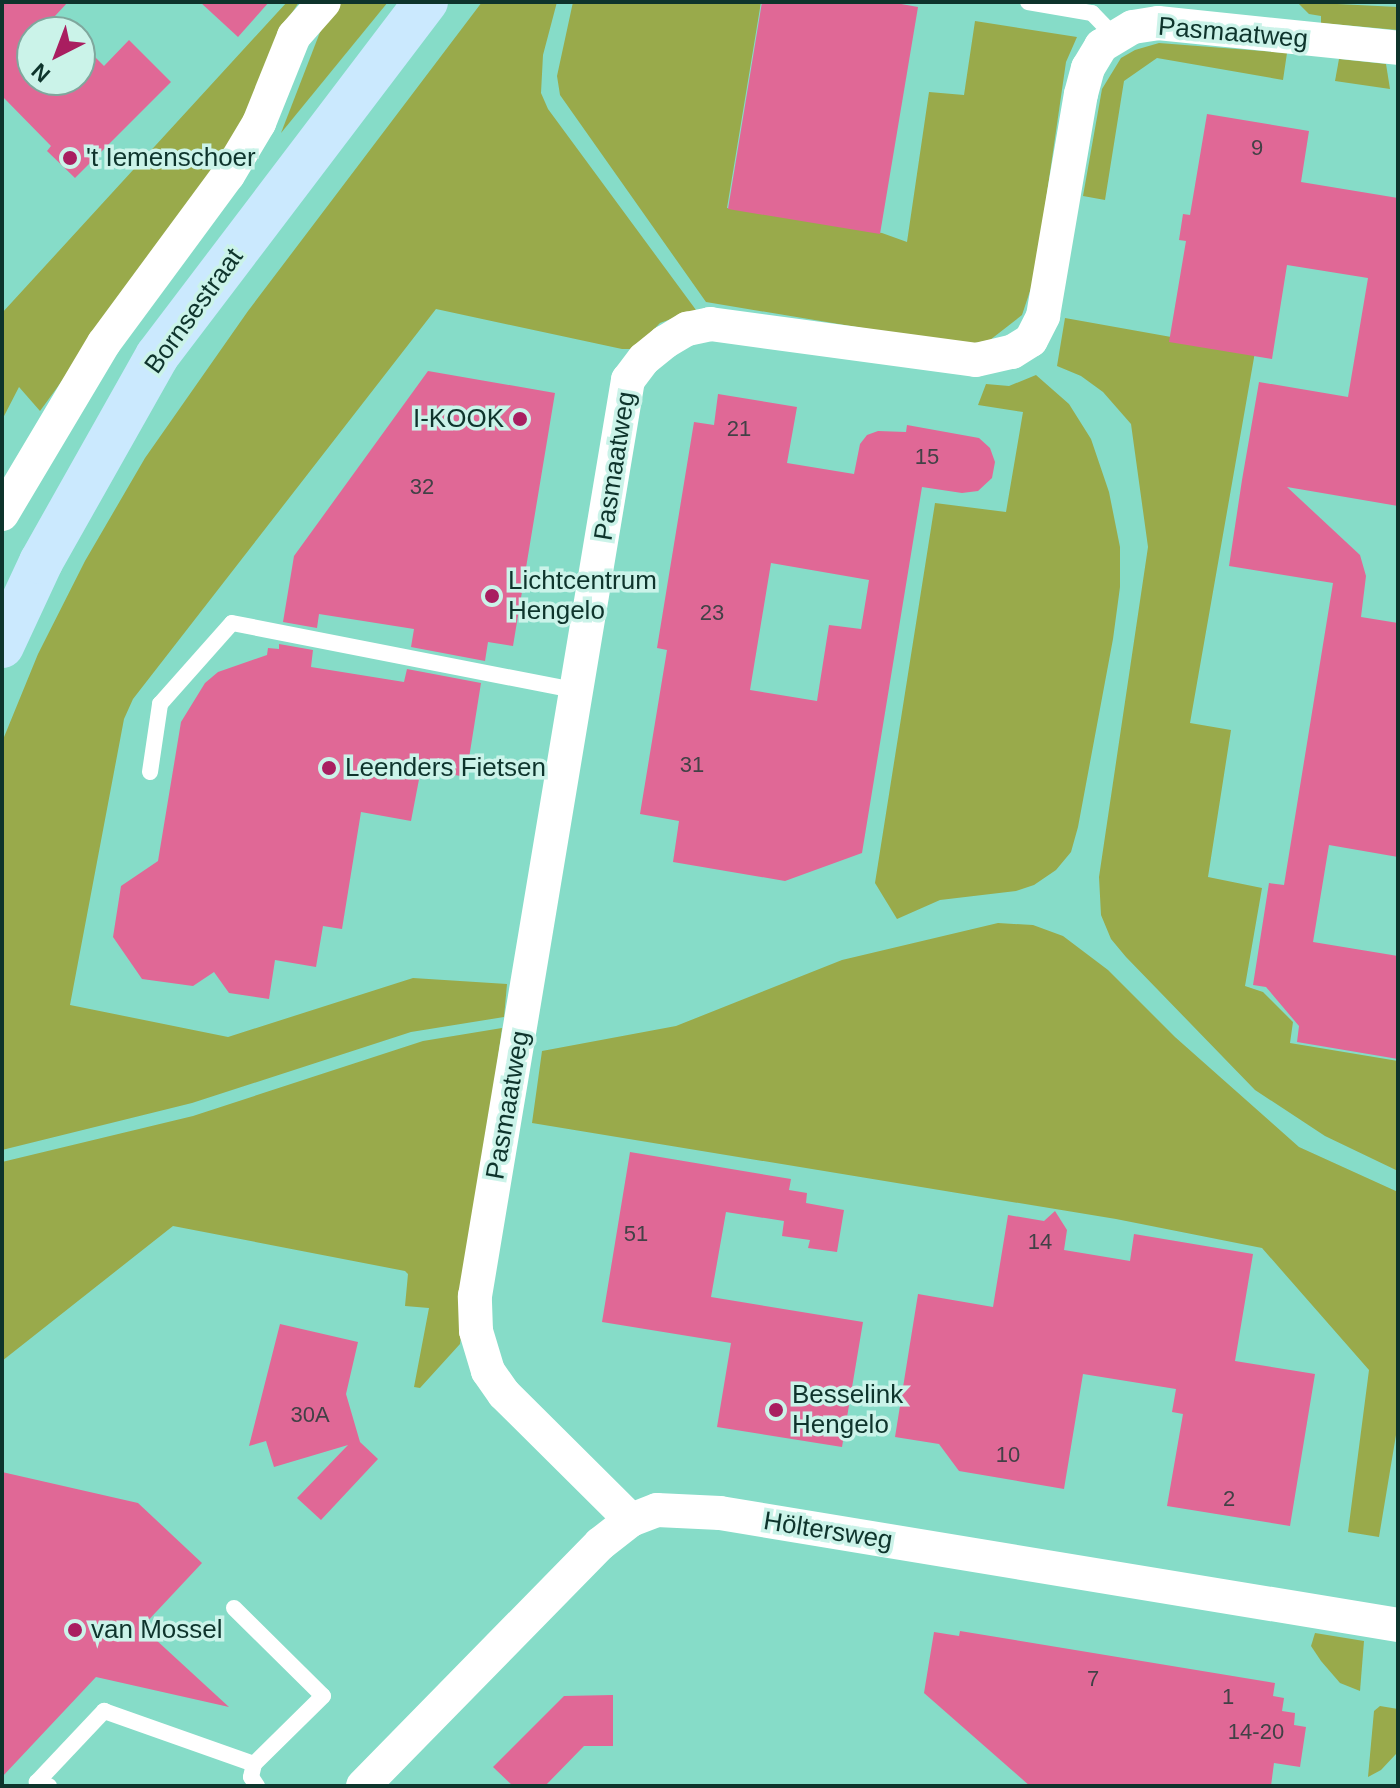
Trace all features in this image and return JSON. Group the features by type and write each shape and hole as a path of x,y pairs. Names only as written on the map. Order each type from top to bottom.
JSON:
{"main road":[{"name":"Bornsestraat","path":"2,646 41,562 157,356 426,2"}],"street":[{"name":"Bornsestraat","path":"2,514 104,343 228,175 259,123 294,36 324,2"},
{"name":"Pasmaatweg","path":"631,1520 504,1394 488,1371 476,1331 475,1296 628,380 644,359 687,329 710,324 976,360 1003,356 1021,347 1037,332 1043,316 1088,68 1101,46 1097,17 1133,27 1158,23 1398,48"},
{"name":"Höltersweg","path":"363,1786 572,1571 631,1520 657,1510 720,1513 1398,1625"}],"lane":[{"path":"1028,2 1097,17"},
{"path":"150,772 160,704 232,623 578,691"},
{"path":"49,1786 37,1782 104,1711 251,1778 323,1696 234,1608"}],"green space":[{"path":"287,2 299,2 290,16 249,125 40,411 19,387 2,420 2,313"},
{"path":"336,2 388,2 281,133 322,27"},
{"path":"482,2 557,2 543,55 541,93 548,109 696,310 660,323 635,349 622,349 436,309 133,699 124,719 70,1005 228,1037 413,978 507,984 504,1017 411,1032 192,1103 2,1150 2,742 38,654 85,561 145,458 248,311"},
{"path":"573,2 761,2 727,208 882,233 907,242 929,92 964,95 975,21 1077,37 1066,62 1035,276 1022,315 990,340 965,345 706,302 560,95 557,76"},
{"path":"1297,2 1398,7 1398,30 1321,23 1321,16 1309,14"},
{"path":"1159,43 1287,53 1283,80 1157,58 1124,81 1105,200 1083,196 1102,89 1121,58"},
{"path":"1339,59 1386,64 1390,89 1335,81"},
{"path":"1065,318 1255,352 1190,723 1231,730 1208,877 1262,888 1245,986 1263,992 1293,1022 1290,1043 1398,1061 1398,1171 1325,1136 1255,1090 1126,957 1111,939 1101,915 1099,877 1148,547 1131,424 1103,392 1081,376 1057,366"},
{"path":"1036,375 1069,404 1091,439 1109,492 1120,547 1120,587 1113,639 1078,827 1071,852 1056,870 1034,885 1016,891 940,900 897,919 875,883 935,503 1006,512 1023,412 978,405 986,384 1009,386"},
{"path":"998,923 1033,925 1063,936 1108,970 1175,1037 1299,1147 1398,1192 1398,1423 1379,1537 1348,1532 1369,1370 1262,1248 1116,1219 532,1123 542,1051 676,1026 842,960"},
{"path":"502,1028 460,1344 420,1388 414,1387 429,1308 405,1306 408,1274 405,1271 173,1226 2,1361 2,1162 193,1116 423,1041"},
{"path":"1315,1633 1364,1641 1360,1691 1340,1683 1321,1661 1311,1646"},
{"path":"1380,1706 1398,1709 1396,1754 1381,1770 1368,1777 1374,1711"}],"building":[{"path":"2,2 68,2 55,16 16,16 16,96 96,96 96,58 104,66 129,40 171,82 75,178 47,151 51,146 2,96"},
{"path":"200,2 269,2 238,37"},
{"path":"762,2 890,2 918,7 880,234 728,209"},
{"path":"1207,114 1309,131 1301,182 1398,198 1398,506 1287,487 1360,555 1366,576 1361,617 1398,623 1398,857 1329,845 1313,942 1398,956 1398,1059 1297,1042 1299,1026 1266,987 1253,985 1269,883 1284,885 1333,583 1229,566 1242,480 1259,382 1348,397 1368,278 1287,265 1272,359 1169,342 1186,241 1179,240 1183,214 1190,215"},
{"path":"428,371 555,393 513,646 488,642 485,661 411,647 414,629 319,614 317,628 283,622 294,556"},
{"path":"718,394 797,407 787,463 854,474 860,444 867,435 878,431 906,432 907,425 979,438 990,448 995,462 992,478 978,491 962,493 922,487 862,853 785,881 673,862 679,821 640,814 667,650 657,648 694,422 714,425","holes":["771,563 869,580 861,629 829,625 817,701 750,690"]},
{"path":"279,644 313,650 311,667 404,682 407,669 481,683 466,777 421,769 411,821 361,812 342,929 323,926 316,967 275,960 269,999 229,993 214,972 193,986 142,979 113,937 121,886 158,861 181,722 205,683 218,672 267,655 268,648 279,649"},
{"path":"630,1152 791,1179 789,1190 807,1193 806,1203 844,1210 837,1252 808,1248 810,1240 782,1236 784,1221 726,1212 711,1297 863,1322 842,1447 717,1427 731,1343 602,1322"},
{"path":"1055,1211 1067,1230 1064,1250 1130,1261 1134,1234 1253,1254 1235,1361 1315,1374 1290,1526 1167,1506 1183,1414 1172,1412 1176,1389 1083,1374 1064,1489 959,1471 939,1444 895,1437 918,1294 993,1307 1008,1215 1044,1221"},
{"path":"280,1324 358,1342 346,1394 360,1442 378,1459 321,1520 297,1498 348,1445 274,1467 266,1441 249,1446"},
{"path":"2,1472 138,1503 202,1563 142,1627 229,1707 96,1677 2,1777"},
{"path":"960,1631 1275,1683 1273,1696 1284,1698 1282,1711 1295,1713 1294,1725 1306,1727 1300,1767 1274,1763 1271,1786 1030,1786 924,1693 934,1632 959,1636"},
{"path":"613,1695 613,1746 584,1746 545,1786 513,1786 493,1767 564,1696"}],"place":[{"name":"'t Iemenschoer","path":"70,158"},
{"name":"I-KOOK","path":"520,419"},
{"name":"Lichtcentrum Hengelo","path":"492,596"},
{"name":"Leenders Fietsen","path":"329,768"},
{"name":"Besselink Hengelo","path":"776,1410"},
{"name":"van Mossel","path":"75,1630"}]}
